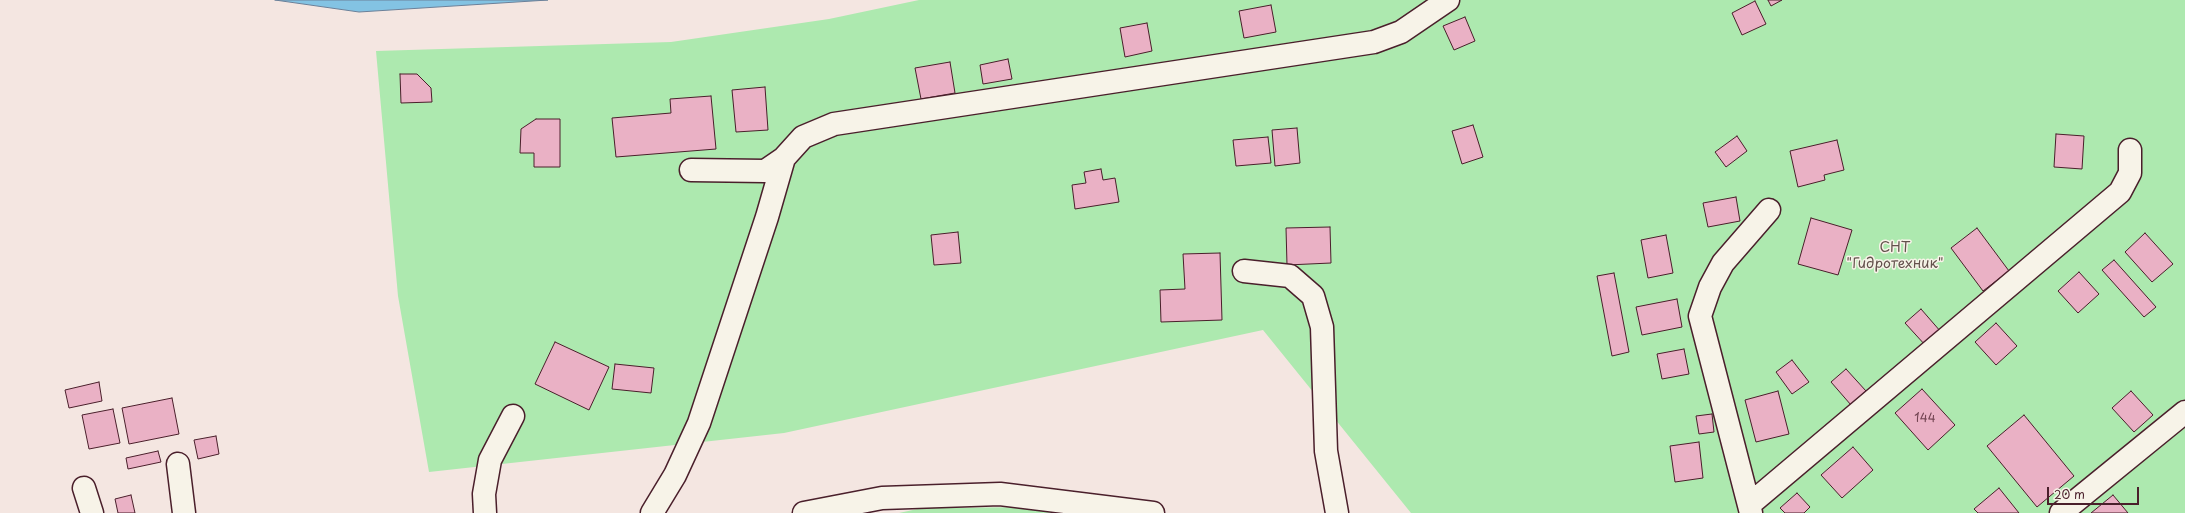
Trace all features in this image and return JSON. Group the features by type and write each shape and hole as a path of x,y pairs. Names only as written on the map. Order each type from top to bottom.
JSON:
{"street":[{"path":"691,170 765,171 784,158 803,137 834,124 1374,42 1401,32 1448,0"},
{"path":"1769,210 1723,263 1710,287 1700,316 1750,509 2120,192 2130,173 2130,150"},
{"path":"652,513 675,475 699,423 768,217 784,158"},
{"path":"1244,272 1290,276 1313,296 1322,327 1326,451 1337,513"},
{"path":"2061,513 2185,412"},
{"path":"485,513 484,494 490,460 512,416"},
{"path":"178,464 184,513"},
{"path":"84,488 92,513"},
{"path":"804,513 882,498 1000,494 1152,513"}],"green space":[{"name":"СНТ \"Гидротехник\"","path":"919,0 2185,0 2185,513 1411,513 1263,330 784,433 429,472 398,296 376,51 671,42 829,19"},
{"path":"1045,507 1079,513 899,513 922,508"}],"water":[{"path":"275,0 548,0 359,12"}],"building":[{"path":"1768,0 1782,0 1771,6"},
{"path":"1755,1 1766,24 1742,35 1732,13"},
{"path":"1271,5 1276,32 1244,38 1239,11"},
{"path":"1465,17 1475,41 1454,50 1443,26"},
{"path":"1147,23 1152,51 1125,57 1120,28"},
{"path":"1008,59 1012,79 983,84 980,65"},
{"path":"950,62 955,93 921,99 915,68"},
{"path":"400,74 417,74 431,88 432,102 401,103"},
{"path":"765,87 768,130 736,132 732,90"},
{"path":"711,96 716,149 616,157 612,118 671,113 670,99"},
{"path":"536,119 560,119 560,167 534,167 534,153 520,153 521,129"},
{"path":"1473,125 1483,157 1462,164 1452,131"},
{"path":"1297,128 1300,163 1275,166 1272,130"},
{"path":"2056,134 2084,136 2082,169 2054,167"},
{"path":"1737,136 1747,151 1726,167 1715,152"},
{"path":"1268,137 1271,163 1236,166 1233,140"},
{"path":"1837,140 1844,170 1824,175 1825,180 1798,187 1790,151"},
{"path":"1101,169 1103,180 1115,178 1119,202 1075,209 1072,185 1086,183 1084,172"},
{"path":"1736,197 1740,221 1708,227 1703,203"},
{"path":"1811,218 1852,230 1838,275 1798,264"},
{"path":"1330,227 1331,263 1287,265 1286,228"},
{"path":"1977,228 2009,271 1983,291 1951,248"},
{"path":"958,232 961,263 934,265 931,235"},
{"path":"2145,233 2173,264 2152,282 2125,252"},
{"path":"1666,235 1673,273 1648,278 1641,240"},
{"path":"1220,253 1222,320 1161,322 1160,290 1185,289 1183,254"},
{"path":"2114,260 2156,307 2144,317 2102,270"},
{"path":"2079,272 2099,294 2078,313 2058,291"},
{"path":"1614,273 1629,352 1612,356 1597,276"},
{"path":"1677,299 1682,327 1642,335 1636,307"},
{"path":"1921,309 1941,332 1926,346 1905,323"},
{"path":"1996,323 2017,346 1996,365 1975,342"},
{"path":"555,342 609,367 589,410 535,384"},
{"path":"1684,349 1689,374 1662,379 1657,354"},
{"path":"1792,360 1809,382 1792,394 1776,372"},
{"path":"615,364 654,368 651,393 612,389"},
{"path":"1846,369 1866,391 1851,405 1831,382"},
{"path":"99,382 102,401 69,408 65,390"},
{"path":"1922,389 1955,425 1928,450 1895,413"},
{"path":"1778,391 1789,434 1756,442 1745,400"},
{"path":"2131,391 2153,415 2134,432 2112,408"},
{"path":"172,398 179,434 129,444 122,408"},
{"path":"113,409 120,443 89,449 82,415"},
{"path":"1712,414 1714,432 1699,434 1696,416"},
{"path":"2024,415 2074,476 2037,507 1987,446"},
{"path":"216,436 219,454 198,459 194,440"},
{"path":"1699,442 1703,478 1675,482 1670,446"},
{"path":"1853,447 1873,470 1842,498 1821,475"},
{"path":"158,451 161,462 128,469 126,458"},
{"path":"1999,488 2019,513 1978,513 1974,509"},
{"path":"1797,493 1810,507 1804,513 1785,513 1780,508"},
{"path":"131,495 135,513 118,513 115,499"},
{"path":"2113,495 2128,513 2091,513"}]}
